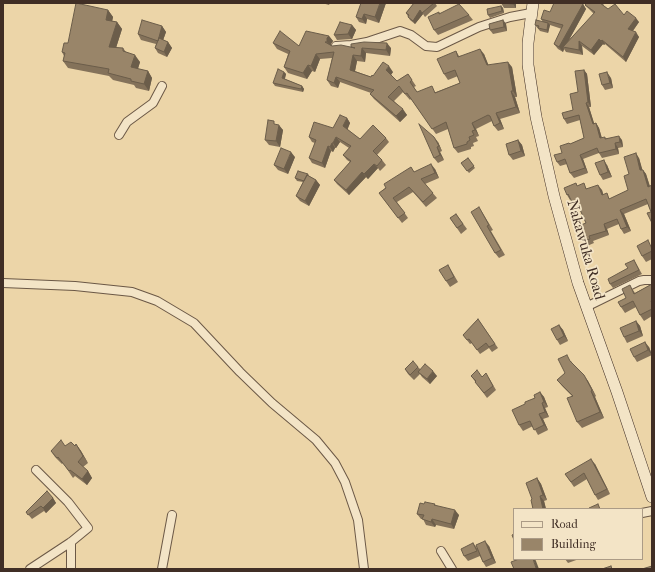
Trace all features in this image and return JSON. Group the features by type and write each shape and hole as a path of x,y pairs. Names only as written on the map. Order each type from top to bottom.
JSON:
{"main road":[{"name":"Nakawuka Road","path":"532,8 528,43 528,64 536,117 554,196 578,283 617,392 652,497"}],"street":[{"path":"336,46 367,42 400,31 411,35 426,46 437,47 479,27 532,8"},
{"path":"119,135 127,122 153,103 162,86"},
{"path":"586,307 639,281 652,280"},
{"path":"3,283 75,286 132,292 157,301 194,323 240,372 272,403 316,440 335,463 345,482 358,520 364,569"},
{"path":"30,569 71,542 88,528 68,502 36,470"},
{"path":"162,569 172,515"},
{"path":"71,542 71,569"},
{"path":"441,551 452,569"}],"building":[{"path":"76,3 108,10 106,20 117,22 109,47 123,48 123,51 135,55 131,67 148,71 144,84 108,73 109,69 63,61 65,53 62,52 64,43 68,43"},
{"path":"361,3 380,3 375,17 364,14 362,19 356,17"},
{"path":"414,3 434,3 422,13 420,10 413,21 406,13"},
{"path":"554,3 583,4 559,47 554,44 563,25 541,19 544,10 550,12"},
{"path":"587,3 600,3 608,9 615,4 624,15 627,11 636,18 628,29 636,32 623,57 599,39 591,50 579,41 579,50 563,47 595,12 585,5"},
{"path":"459,4 469,15 434,30 428,17 439,12 439,14"},
{"path":"501,6 502,11 488,15 487,9"},
{"path":"142,20 162,26 158,41 138,34"},
{"path":"503,20 504,27 490,30 489,24"},
{"path":"536,20 548,23 547,30 538,28 539,26 535,25"},
{"path":"340,22 352,25 348,34 334,35"},
{"path":"280,31 299,46 306,31 329,36 327,38 327,42 325,42 332,46 341,45 355,48 351,47 351,44 364,42 387,43 386,50 362,48 361,56 353,55 350,70 371,77 383,62 389,66 386,70 397,81 408,74 412,80 410,82 417,92 432,86 435,93 460,83 455,70 444,74 437,59 456,51 458,57 480,49 487,65 508,62 513,91 511,91 516,107 496,113 500,123 494,126 490,116 488,115 472,123 475,130 472,131 474,135 469,137 470,140 467,144 454,148 446,122 432,129 407,93 405,94 399,86 388,97 403,109 396,116 370,94 374,90 336,77 334,83 327,80 334,52 316,54 311,66 308,65 303,73 284,67 290,51 273,43"},
{"path":"159,38 168,42 164,52 155,48"},
{"path":"278,69 284,72 282,78 302,86 301,89 273,83"},
{"path":"584,70 588,102 586,103 593,124 596,123 600,138 605,137 605,139 619,136 620,142 615,143 616,149 599,153 597,148 580,155 585,168 570,173 565,159 557,162 554,155 562,153 560,146 570,144 584,138 579,115 564,119 562,113 573,110 570,94 578,92 575,71"},
{"path":"607,72 610,83 602,85 599,74"},
{"path":"340,115 347,118 343,126 360,139 373,125 386,138 373,151 382,160 377,166 374,164 364,174 362,172 346,190 334,180 351,161 343,155 351,146 336,137 330,147 328,146 322,163 309,158 316,140 309,137 314,122 333,128"},
{"path":"268,120 274,121 274,124 279,125 276,141 265,140"},
{"path":"419,124 434,137 439,146 437,147 440,155 434,158"},
{"path":"518,140 521,151 509,155 506,144"},
{"path":"281,148 291,152 284,169 274,165"},
{"path":"636,153 640,170 643,170 648,187 652,185 652,223 647,213 651,212 646,199 620,210 627,227 621,229 617,219 604,224 606,231 589,236 590,239 583,241 578,226 586,223 577,203 573,204 564,188 576,183 577,186 584,183 586,189 598,185 602,195 607,193 609,199 628,190 624,176 629,174 624,157"},
{"path":"468,158 474,166 467,171 461,163"},
{"path":"604,160 608,172 600,175 595,163"},
{"path":"431,164 435,173 421,179 433,193 423,202 409,187 393,198 405,213 398,218 379,193 386,188 384,184 411,167 414,172"},
{"path":"298,171 308,174 304,181 295,178"},
{"path":"307,175 316,180 305,201 296,196"},
{"path":"479,207 489,225 487,226 501,250 495,253 471,212"},
{"path":"456,214 463,224 457,228 450,218"},
{"path":"648,240 652,251 642,256 637,246"},
{"path":"634,260 639,270 610,284 608,279 628,268 625,264"},
{"path":"448,265 454,277 446,281 439,270"},
{"path":"652,284 652,309 640,315 633,301 621,307 618,302 626,298 622,289 630,285 634,294"},
{"path":"478,319 495,344 489,347 486,343 477,350 469,339 467,340 463,335"},
{"path":"636,321 639,331 624,337 620,328"},
{"path":"559,325 564,336 557,340 551,329"},
{"path":"645,342 648,350 634,357 630,349"},
{"path":"567,355 570,361 584,375 592,390 591,391 600,412 577,422 567,398 573,396 557,380 565,373 558,359"},
{"path":"413,361 418,367 410,375 405,369"},
{"path":"425,364 433,371 427,379 418,372"},
{"path":"477,370 482,377 486,373 493,386 484,393 471,376"},
{"path":"540,392 544,402 542,403 545,412 539,414 544,425 534,430 530,421 519,425 512,410 535,398 534,395"},
{"path":"61,440 65,446 71,442 75,446 76,444 83,456 78,462 88,471 82,479 70,470 69,471 51,451"},
{"path":"591,459 607,489 595,495 584,473 571,482 565,474"},
{"path":"537,478 543,495 540,496 543,508 533,508 532,499 526,483"},
{"path":"47,491 53,498 43,508 41,506 28,515 26,512"},
{"path":"425,502 455,510 451,524 432,519 431,522 422,519 424,515 417,514 420,503 424,504"},
{"path":"598,504 600,508 589,508"},
{"path":"485,541 492,558 483,562 476,545"},
{"path":"473,543 477,551 464,556 461,549"},
{"path":"516,560 533,560 536,568 514,569 511,562"},
{"path":"611,566 612,569 602,569"},
{"path":"652,566 652,569 642,569"}]}
